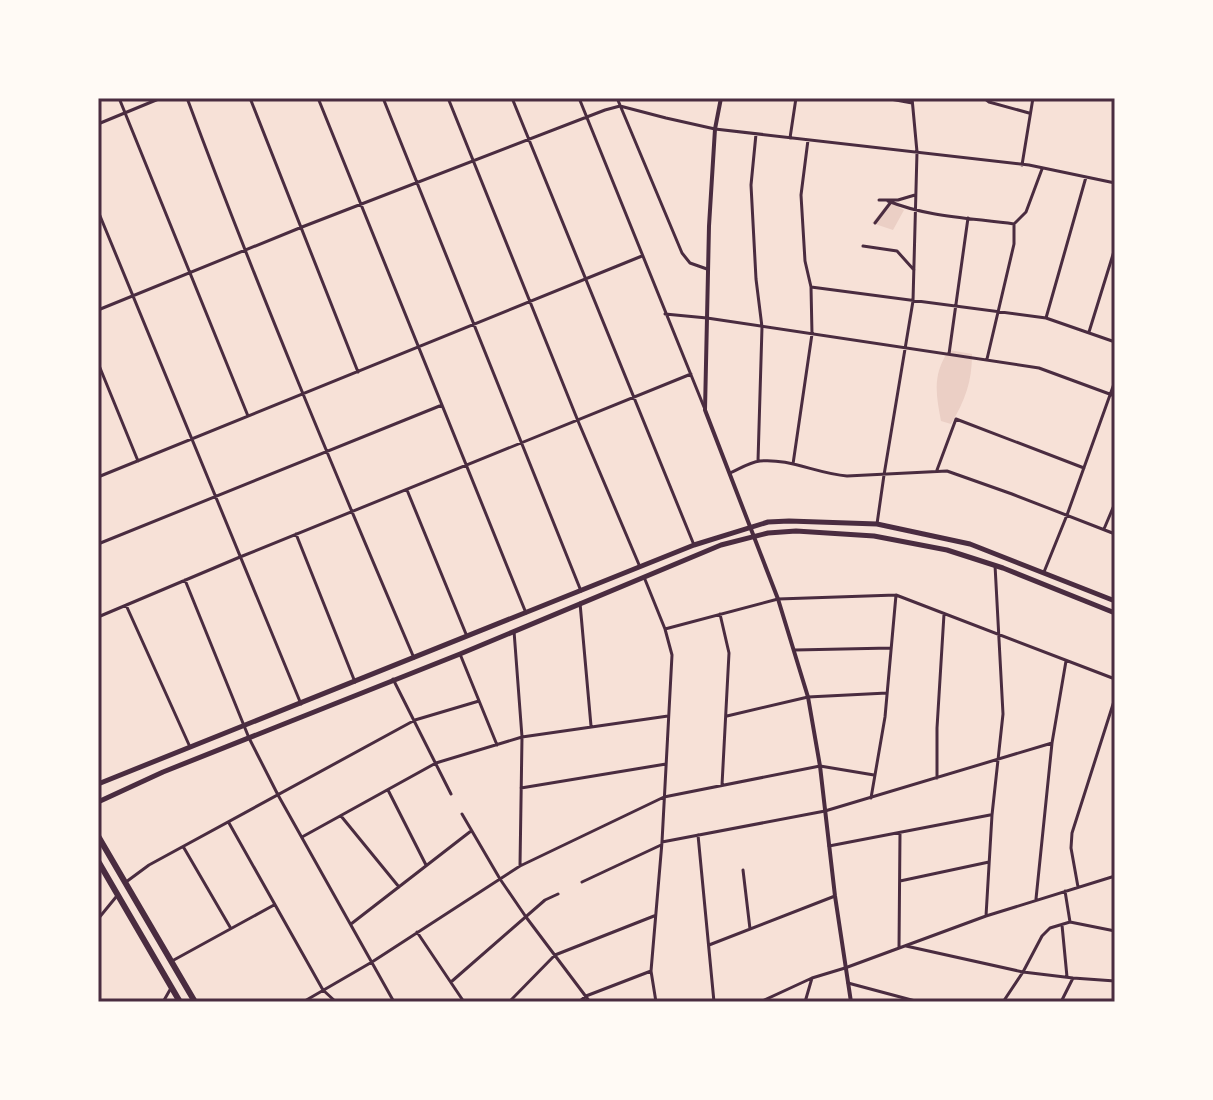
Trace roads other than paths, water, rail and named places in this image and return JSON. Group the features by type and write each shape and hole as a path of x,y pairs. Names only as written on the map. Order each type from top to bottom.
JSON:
{"highway":[{"path":"98,836 195,1002"},
{"path":"98,861 180,1002"}],"main road":[{"path":"98,784 694,545 768,522 877,524 970,544 1115,601"},
{"path":"98,802 163,772 460,654 721,545 753,536 796,531 874,536 947,550 995,565 1115,613"}],"street":[{"path":"119,98 248,416"},
{"path":"98,124 161,98"},
{"path":"187,98 327,452 414,658"},
{"path":"250,98 358,372"},
{"path":"318,98 526,613"},
{"path":"383,98 581,591"},
{"path":"448,98 640,567"},
{"path":"512,98 694,545"},
{"path":"579,98 730,473 795,650 808,697 820,766 851,1002"},
{"path":"619,98 682,253 690,263 707,269"},
{"path":"705,410 707,269 715,129 721,98"},
{"path":"790,138 796,98"},
{"path":"877,524 913,301 917,152 912,100 885,98"},
{"path":"984,98 1030,114"},
{"path":"1022,165 1033,98"},
{"path":"98,310 528,138 620,106 715,129 1022,165 1115,183"},
{"path":"756,134 751,192 762,327 758,461"},
{"path":"793,464 812,334 811,287 805,261 801,195 808,140"},
{"path":"987,359 1014,244 1014,224 1026,212 1042,169"},
{"path":"1046,318 1086,177"},
{"path":"875,223 890,202 915,195"},
{"path":"879,200 914,210 1014,224"},
{"path":"98,211 301,704"},
{"path":"949,354 968,218"},
{"path":"863,246 897,251 914,270"},
{"path":"1089,332 1115,248"},
{"path":"98,477 642,256"},
{"path":"811,287 1046,318 1115,342"},
{"path":"665,314 1039,368 1113,395"},
{"path":"98,363 138,461"},
{"path":"98,617 691,374"},
{"path":"1044,572 1113,395 1115,381"},
{"path":"98,544 442,405"},
{"path":"937,470 956,419 1084,468"},
{"path":"730,473 758,461 793,464 834,475 947,471 1115,534"},
{"path":"407,490 467,637"},
{"path":"1104,530 1115,503"},
{"path":"296,534 355,682"},
{"path":"986,916 992,815 1003,714 995,565"},
{"path":"644,577 665,629 673,670 651,971 656,1002"},
{"path":"185,580 243,727 394,1002"},
{"path":"665,629 778,599 896,595 1115,679"},
{"path":"871,798 885,717 896,595"},
{"path":"580,603 591,727"},
{"path":"126,605 190,748"},
{"path":"720,614 729,653 722,785"},
{"path":"937,778 944,614"},
{"path":"514,631 522,737 520,866"},
{"path":"795,650 891,648"},
{"path":"460,654 497,745"},
{"path":"1036,900 1052,743 1066,661"},
{"path":"393,679 451,794"},
{"path":"727,716 808,697 887,693"},
{"path":"1078,887 1071,848 1072,833 1115,698"},
{"path":"126,882 149,865 415,720 479,701"},
{"path":"302,837 436,763 522,737 668,716"},
{"path":"582,882 661,844 825,811 1052,743"},
{"path":"521,788 666,764"},
{"path":"303,1002 372,962 520,866 664,797 820,766 874,775"},
{"path":"388,790 426,866"},
{"path":"462,814 500,879 590,1002"},
{"path":"829,846 992,815"},
{"path":"341,816 399,887"},
{"path":"229,823 323,990 336,1002"},
{"path":"351,924 471,831"},
{"path":"899,948 900,833"},
{"path":"698,835 714,1002"},
{"path":"184,848 231,928"},
{"path":"900,881 989,862"},
{"path":"743,870 750,929"},
{"path":"760,1002 812,978 986,916 1115,876"},
{"path":"1065,891 1070,922"},
{"path":"451,982 545,900 558,894"},
{"path":"98,919 117,896"},
{"path":"709,945 835,896"},
{"path":"172,961 274,905"},
{"path":"509,1002 555,955 655,915"},
{"path":"1003,1002 1042,936 1050,928 1070,922 1115,931"},
{"path":"1061,1002 1070,978 1062,924"},
{"path":"417,932 464,1002"},
{"path":"906,945 1023,972 1115,981"},
{"path":"579,1002 586,996 651,971"},
{"path":"805,1002 812,978"},
{"path":"848,983 919,1002"},
{"path":"163,1002 172,988"},
{"path":"98,999 104,1002"}]}
